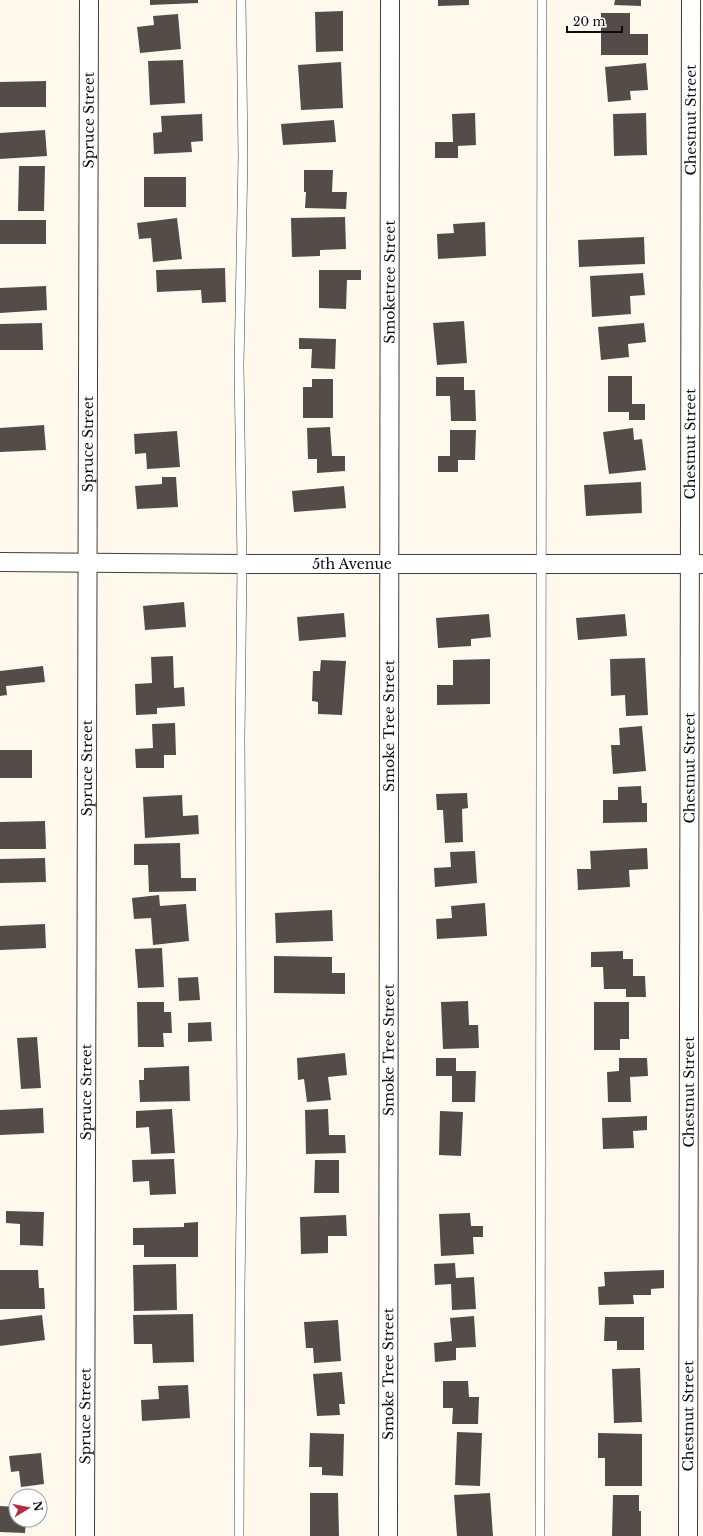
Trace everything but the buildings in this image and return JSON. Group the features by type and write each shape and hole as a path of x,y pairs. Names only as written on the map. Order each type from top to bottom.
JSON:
{"street":[{"name":"Spruce Street","path":"85,1536 90,0"},
{"name":"Smoketree Street","path":"389,563 390,0"},
{"name":"Chestnut Street","path":"688,1536 697,564 691,0"},
{"name":"5th Avenue","path":"0,562 542,565 697,564"},
{"name":"Smoke Tree Street","path":"388,1536 389,563"}],"lane":[{"path":"239,1536 242,1131 240,745 242,564 239,366 243,157 241,0"},
{"path":"540,1536 542,0"}]}
